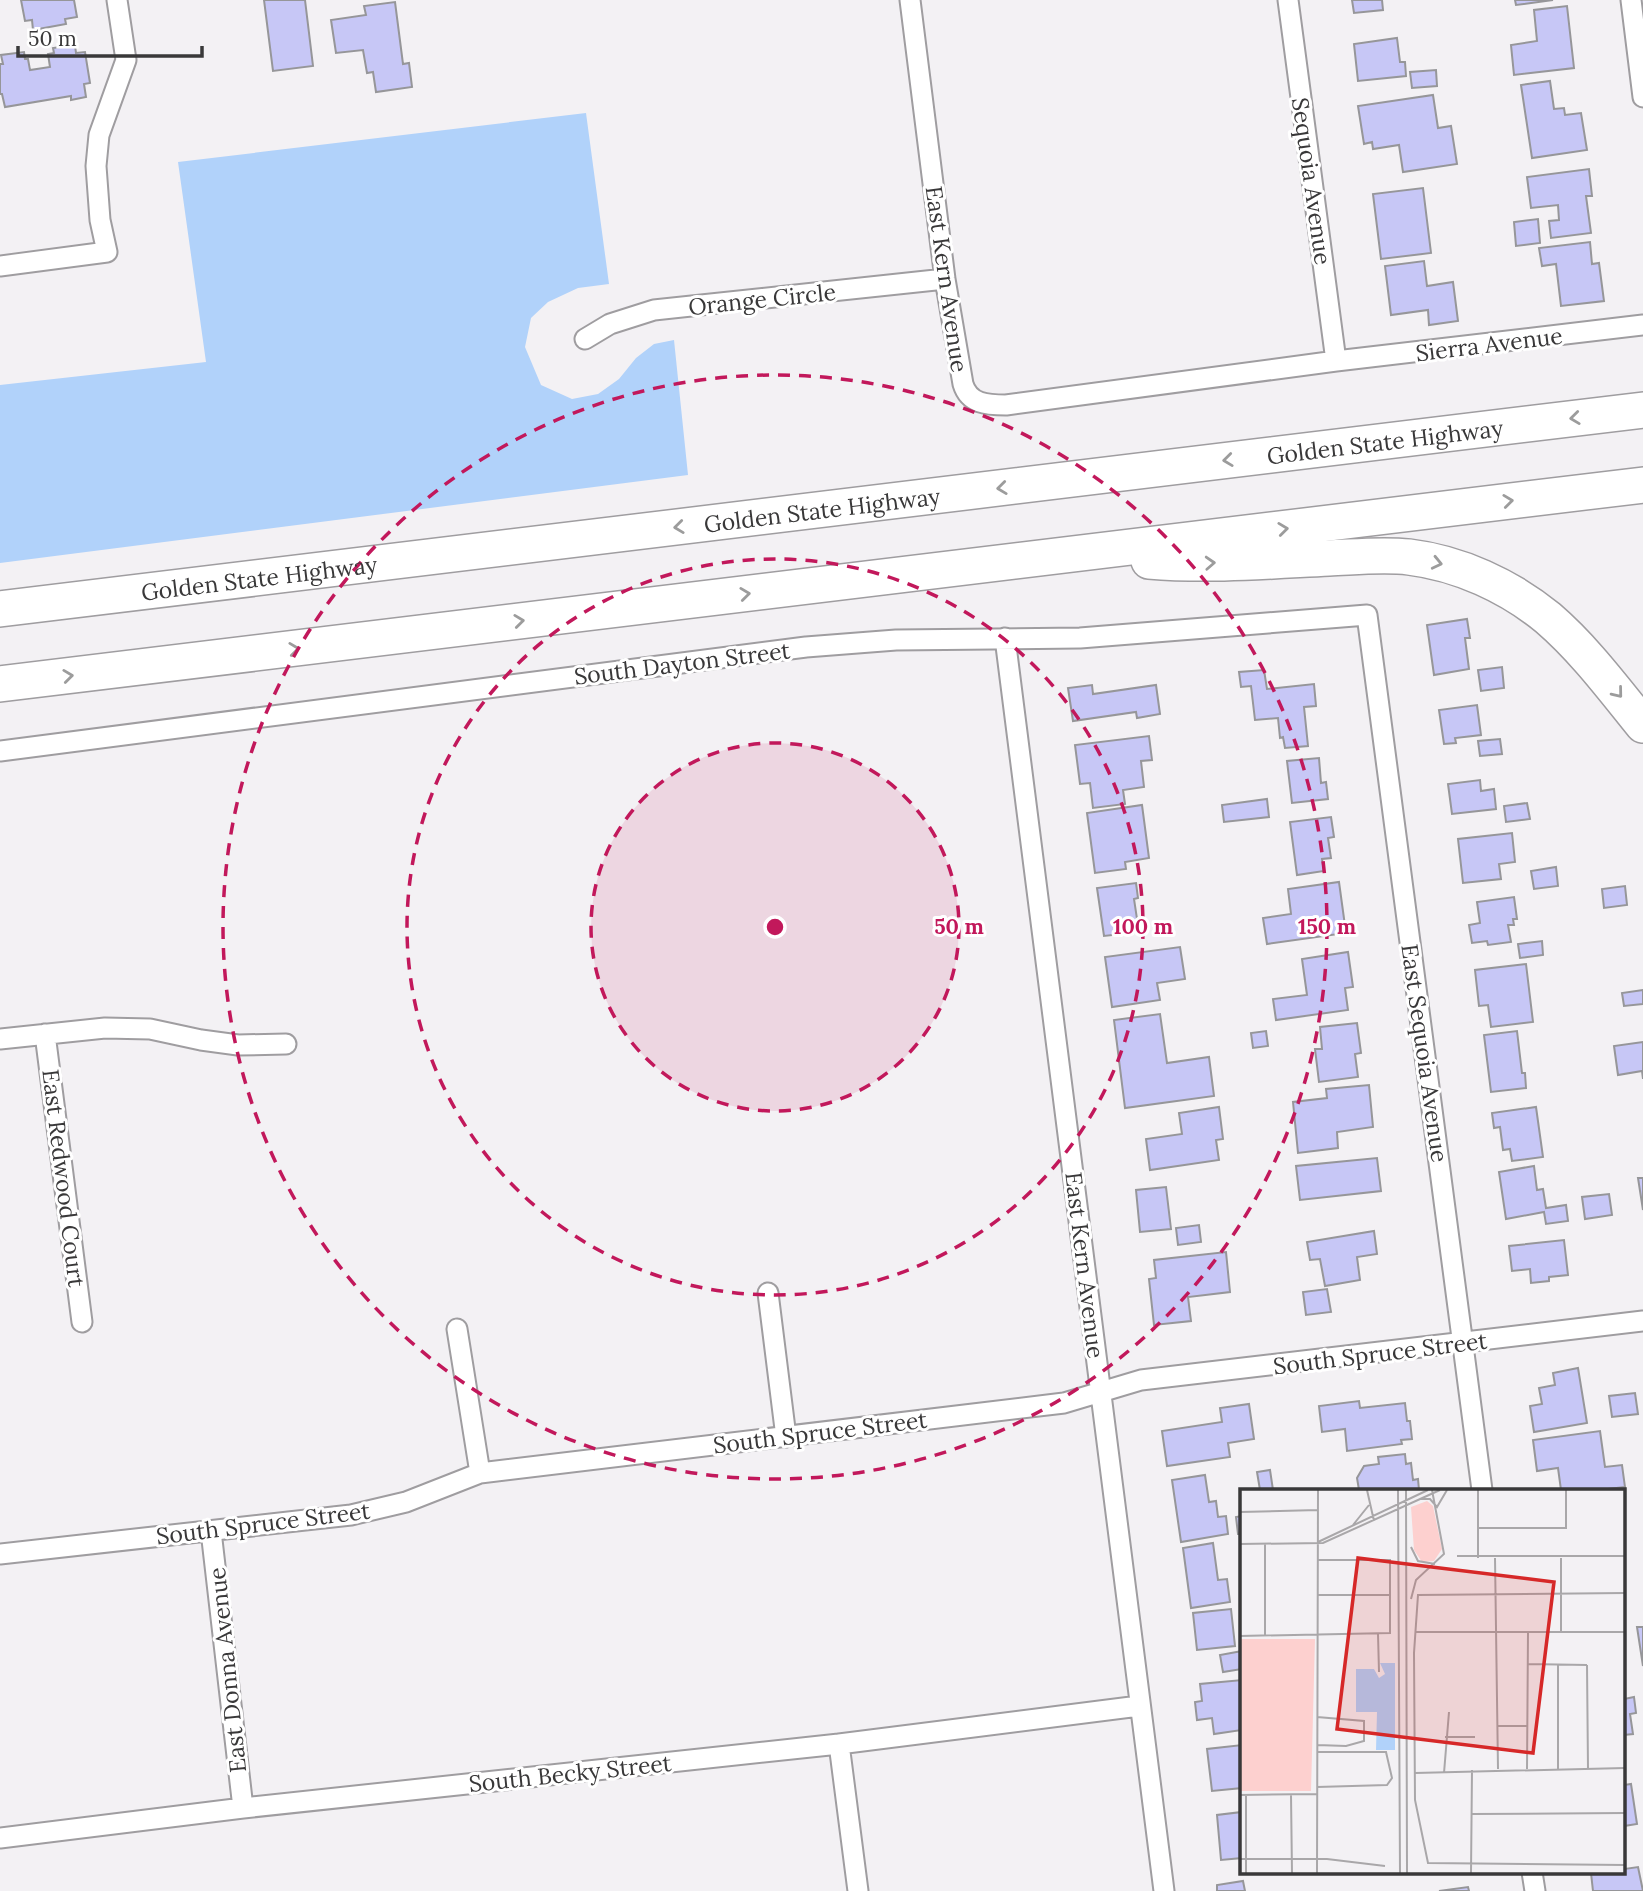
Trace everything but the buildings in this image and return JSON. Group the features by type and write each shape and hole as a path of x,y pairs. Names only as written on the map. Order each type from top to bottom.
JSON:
{"highway":[{"name":"Golden State Highway","path":"0,609 1643,410"},
{"path":"0,684 1643,485"},
{"path":"1069,554 1185,564 1366,556 1408,557 1443,565 1499,585 1547,618 1598,670 1643,725"}],"street":[{"path":"0,266 107,252 100,220 96,166 99,135 126,60 117,0"},
{"name":"East Kern Avenue","path":"910,0 945,279 966,394 977,402 1006,405 1336,362"},
{"name":"Sequoia Avenue","path":"1288,0 1336,362"},
{"path":"1631,0 1643,97"},
{"name":"Orange Circle","path":"585,339 610,324 654,310 945,279"},
{"name":"Sierra Avenue","path":"1336,362 1643,325"},
{"name":"South Dayton Street","path":"0,751 806,648 896,640 1080,638 1367,615"},
{"name":"East Sequoia Avenue","path":"1367,615 1482,1489"},
{"name":"East Kern Avenue","path":"1005,638 1164,1891"},
{"path":"0,1039 105,1028 150,1029 238,1045 286,1044"},
{"name":"East Redwood Court","path":"45,1034 82,1322"},
{"path":"768,1293 786,1437"},
{"name":"South Spruce Street","path":"0,1554 351,1515 406,1502 480,1473 1064,1403 1141,1380 1643,1321"},
{"path":"457,1329 480,1473"},
{"name":"East Donna Avenue","path":"211,1531 243,1808"},
{"name":"South Becky Street","path":"0,1838 243,1808 839,1744 1139,1706"},
{"path":"839,1744 858,1891"}],"water":[{"path":"586,113 609,284 578,288 548,302 531,318 525,347 541,385 572,399 598,394 619,379 636,358 654,344 674,340 688,475 0,563 0,385 206,362 178,162"}]}
